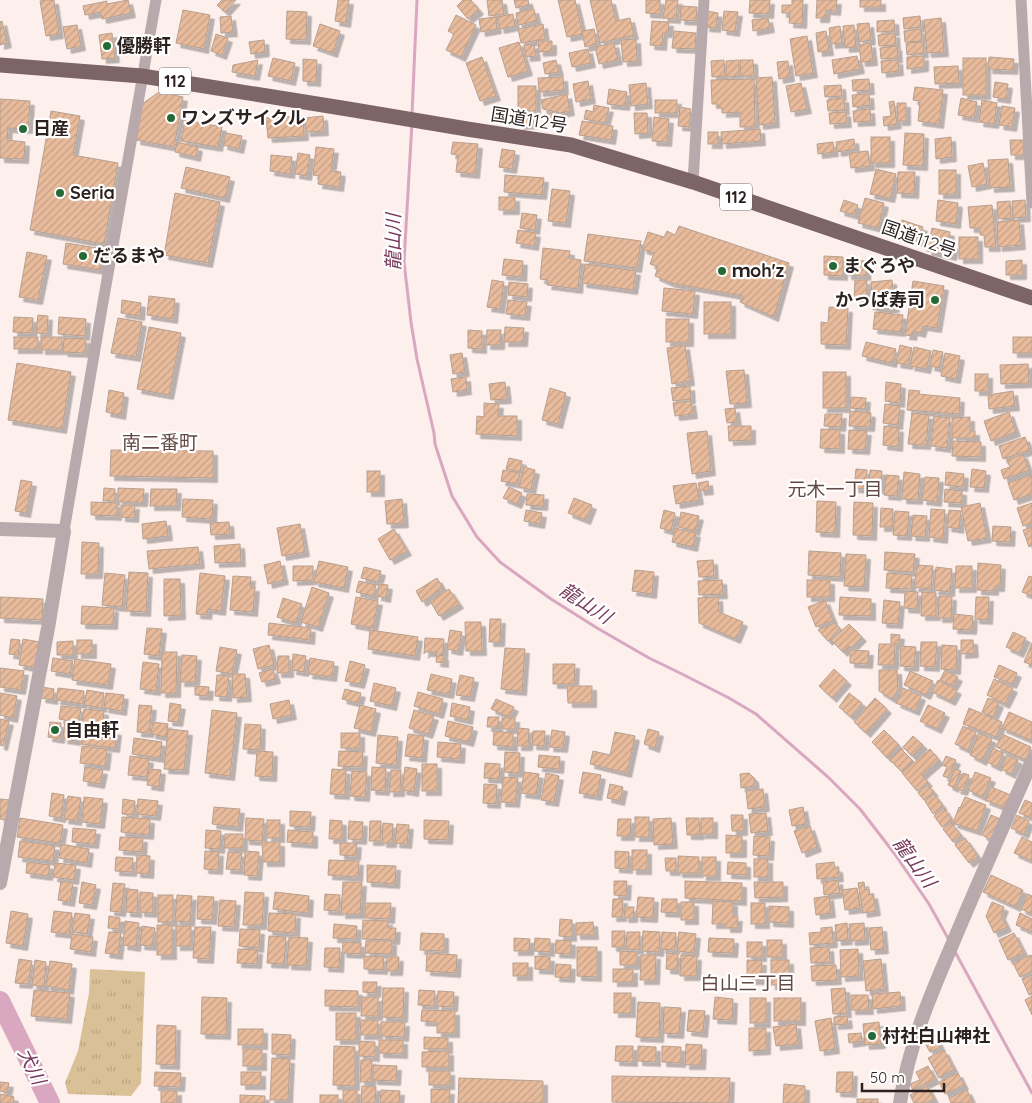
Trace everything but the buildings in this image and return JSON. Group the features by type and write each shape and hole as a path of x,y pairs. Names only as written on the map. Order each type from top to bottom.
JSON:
{"highway":[{"name":"国道112号","path":"0,65 142,76 571,145 693,182 1032,298"}],"street":[{"path":"0,883 48,628 156,0"},
{"path":"693,182 704,0"},
{"path":"1021,0 1032,203"},
{"path":"0,529 64,531"},
{"path":"900,1103 906,1069 927,1005 1032,761"}],"green space":[{"path":"90,969 145,972 141,1083 131,1096 68,1094 65,1083 78,1051 89,993"}],"waterway":[{"name":"龍山川","path":"412,114 417,0"},
{"name":"龍山川","path":"412,123 404,262 411,322 435,444 452,496 477,537 500,562 551,599 649,658 729,698 756,714 828,777 860,809 894,853 929,904 949,940"},
{"name":"龍山川","path":"954,950 1032,1093"},
{"name":"犬川","path":"0,1001 50,1103"}],"place":[{"name":"優勝軒","path":"107,46"},
{"name":"ワンズサイクル","path":"171,118"},
{"name":"日産","path":"23,129"},
{"name":"Seria","path":"60,193"},
{"name":"だるまや","path":"83,256"},
{"name":"まぐろや","path":"833,266"},
{"name":"ｍoh'z","path":"722,271"},
{"name":"かっぱ寿司","path":"935,300"},
{"name":"自由軒","path":"55,730"},
{"name":"村社白山神社","path":"872,1036"}],"district":[{"name":"南二番町","path":"160,442"},
{"name":"元木一丁目","path":"835,489"},
{"name":"白山三丁目","path":"748,983"}]}
